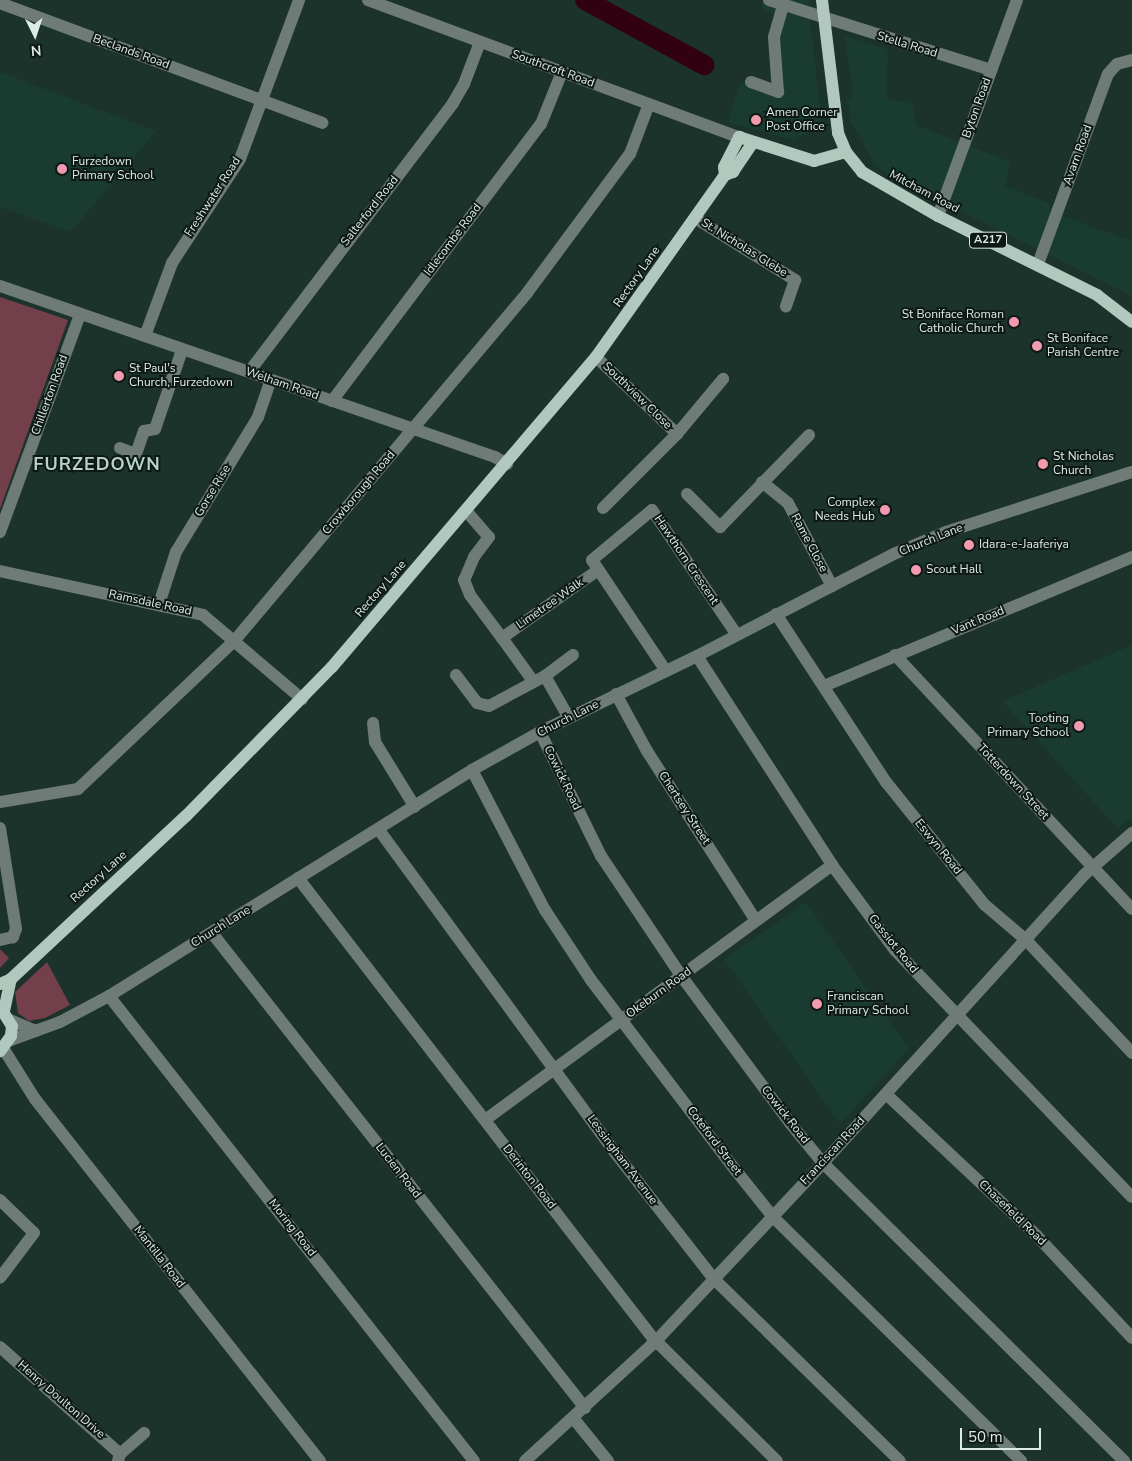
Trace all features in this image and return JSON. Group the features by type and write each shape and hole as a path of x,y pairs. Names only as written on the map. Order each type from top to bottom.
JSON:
{"main road":[{"name":"Mitcham Road","path":"822,0 837,124 846,152 866,175 938,216 1038,264 1097,295 1132,322"},
{"path":"739,138 814,161 846,152"},
{"name":"Rectory Lane","path":"725,175 724,167 739,138"},
{"name":"Rectory Lane","path":"4,1047 12,1030 5,1013 6,981 186,816 302,699 467,512 596,358 725,175 733,172 752,142"}],"street":[{"name":"Freshwater Road","path":"145,336 167,274 237,164 299,0"},
{"name":"Southcroft Road","path":"368,0 739,138"},
{"name":"Stella Road","path":"769,0 824,19 991,70"},
{"name":"Byton Road","path":"938,216 1017,0"},
{"name":"Beclands Road","path":"0,3 322,122"},
{"path":"751,82 778,92 774,37 783,5"},
{"name":"Salterford Road","path":"248,372 453,103 464,84 480,42"},
{"name":"Avarn Road","path":"1038,264 1108,74 1117,64 1132,60"},
{"name":"Idlecombe Road","path":"332,401 541,124 562,72"},
{"name":"Crowborough Road","path":"0,802 78,789 234,640 527,293 630,154 649,104"},
{"name":"St. Nicholas Glebe","path":"695,218 795,280 786,306"},
{"name":"Welham Road","path":"0,286 414,429 507,464"},
{"name":"Chillerton Road","path":"0,532 80,314"},
{"path":"120,448 136,454 144,431 155,429 182,350"},
{"name":"Southview Close","path":"596,358 677,434"},
{"name":"Southview Close","path":"603,508 677,434 723,378"},
{"name":"Gorse Rise","path":"159,604 176,552 258,417 270,380"},
{"path":"687,494 720,527 809,435"},
{"name":"Church Lane","path":"4,1047 36,1031 60,1022 109,996 298,878 379,830 472,770 540,732 697,656 832,586 946,532 1132,472"},
{"name":"Rame Close","path":"762,482 788,503 832,586"},
{"name":"Hawthorn Crescent","path":"598,570 592,560 652,510 737,635"},
{"path":"467,512 489,537 474,557 464,580 470,595 502,638 539,678 569,718"},
{"name":"Vant Road","path":"824,686 1132,557"},
{"path":"598,570 666,671"},
{"name":"Limetree Walk","path":"502,638 598,570"},
{"name":"Ramsdale Road","path":"0,572 159,604 203,615 302,699"},
{"name":"Eswyn Road","path":"776,614 886,782 985,905 1026,940 1132,1053"},
{"path":"456,675 483,706 512,694 573,655"},
{"name":"Totterdown Street","path":"895,655 1132,909"},
{"name":"Gassiot Road","path":"697,656 832,865 895,950 1132,1197"},
{"name":"Chertsey Street","path":"616,694 647,751 755,919"},
{"path":"372,723 376,742 415,807"},
{"name":"Cowick Road","path":"540,732 601,856 682,977 790,1123 823,1163 1124,1461"},
{"name":"Coteford Street","path":"472,770 545,910 622,1020 772,1217 1021,1461"},
{"path":"0,828 15,934 13,938 0,940"},
{"name":"Lessingham Avenue","path":"379,830 555,1070 714,1279 900,1461"},
{"name":"Franciscan Road","path":"526,1461 574,1419 656,1341 823,1163 1092,866 1132,833"},
{"name":"Okeburn Road","path":"485,1120 682,977 755,919 832,865"},
{"name":"Derinton Road","path":"298,878 656,1341 777,1461"},
{"name":"Lucien Road","path":"212,933 585,1408"},
{"name":"Moring Road","path":"109,996 474,1461"},
{"path":"5,1013 36,1031"},
{"name":"Mantilla Road","path":"4,1047 35,1099 320,1461"},
{"name":"Chasefield Road","path":"886,1094 1037,1236 1132,1338"},
{"path":"0,1200 34,1233 0,1278"},
{"name":"Henry Doulton Drive","path":"0,1346 119,1458 144,1433"},
{"path":"574,1419 608,1461"}],"shaded area":[{"path":"763,0 808,0 821,116 817,128 793,140 728,122 740,85 746,83 776,94 778,16 761,9"},
{"path":"845,36 888,50 886,98 913,104 916,125 1010,162 1005,186 1051,204 1049,211 1132,241 1132,296 899,181 876,166 851,122 847,99 853,98"},
{"name":"Furzedown Primary School","path":"0,72 156,131 71,232 0,207"},
{"path":"0,297 68,320 0,509"},
{"name":"Tooting Primary School","path":"1132,645 1132,817 1118,829 1002,701"},
{"name":"Franciscan Primary School","path":"806,902 909,1049 840,1124 724,959"},
{"path":"0,950 9,958 0,968"},
{"path":"47,962 70,1005 45,1018 29,1021 18,1013 15,992"}],"waterway":[{"path":"585,0 704,65"}],"place":[{"name":"Amen Corner Post Office","path":"756,120"},
{"name":"Furzedown Primary School","path":"62,169"},
{"name":"St Boniface Roman Catholic Church","path":"1014,322"},
{"name":"St Boniface Parish Centre","path":"1037,346"},
{"name":"St Paul's Church, Furzedown","path":"119,376"},
{"name":"St Nicholas Church","path":"1043,464"},
{"name":"Complex Needs Hub","path":"885,510"},
{"name":"Idara-e-Jaaferiya","path":"969,545"},
{"name":"Scout Hall","path":"916,570"},
{"name":"Tooting Primary School","path":"1079,726"},
{"name":"Franciscan Primary School","path":"817,1004"}],"district":[{"name":"FURZEDOWN","path":"97,464"}]}
